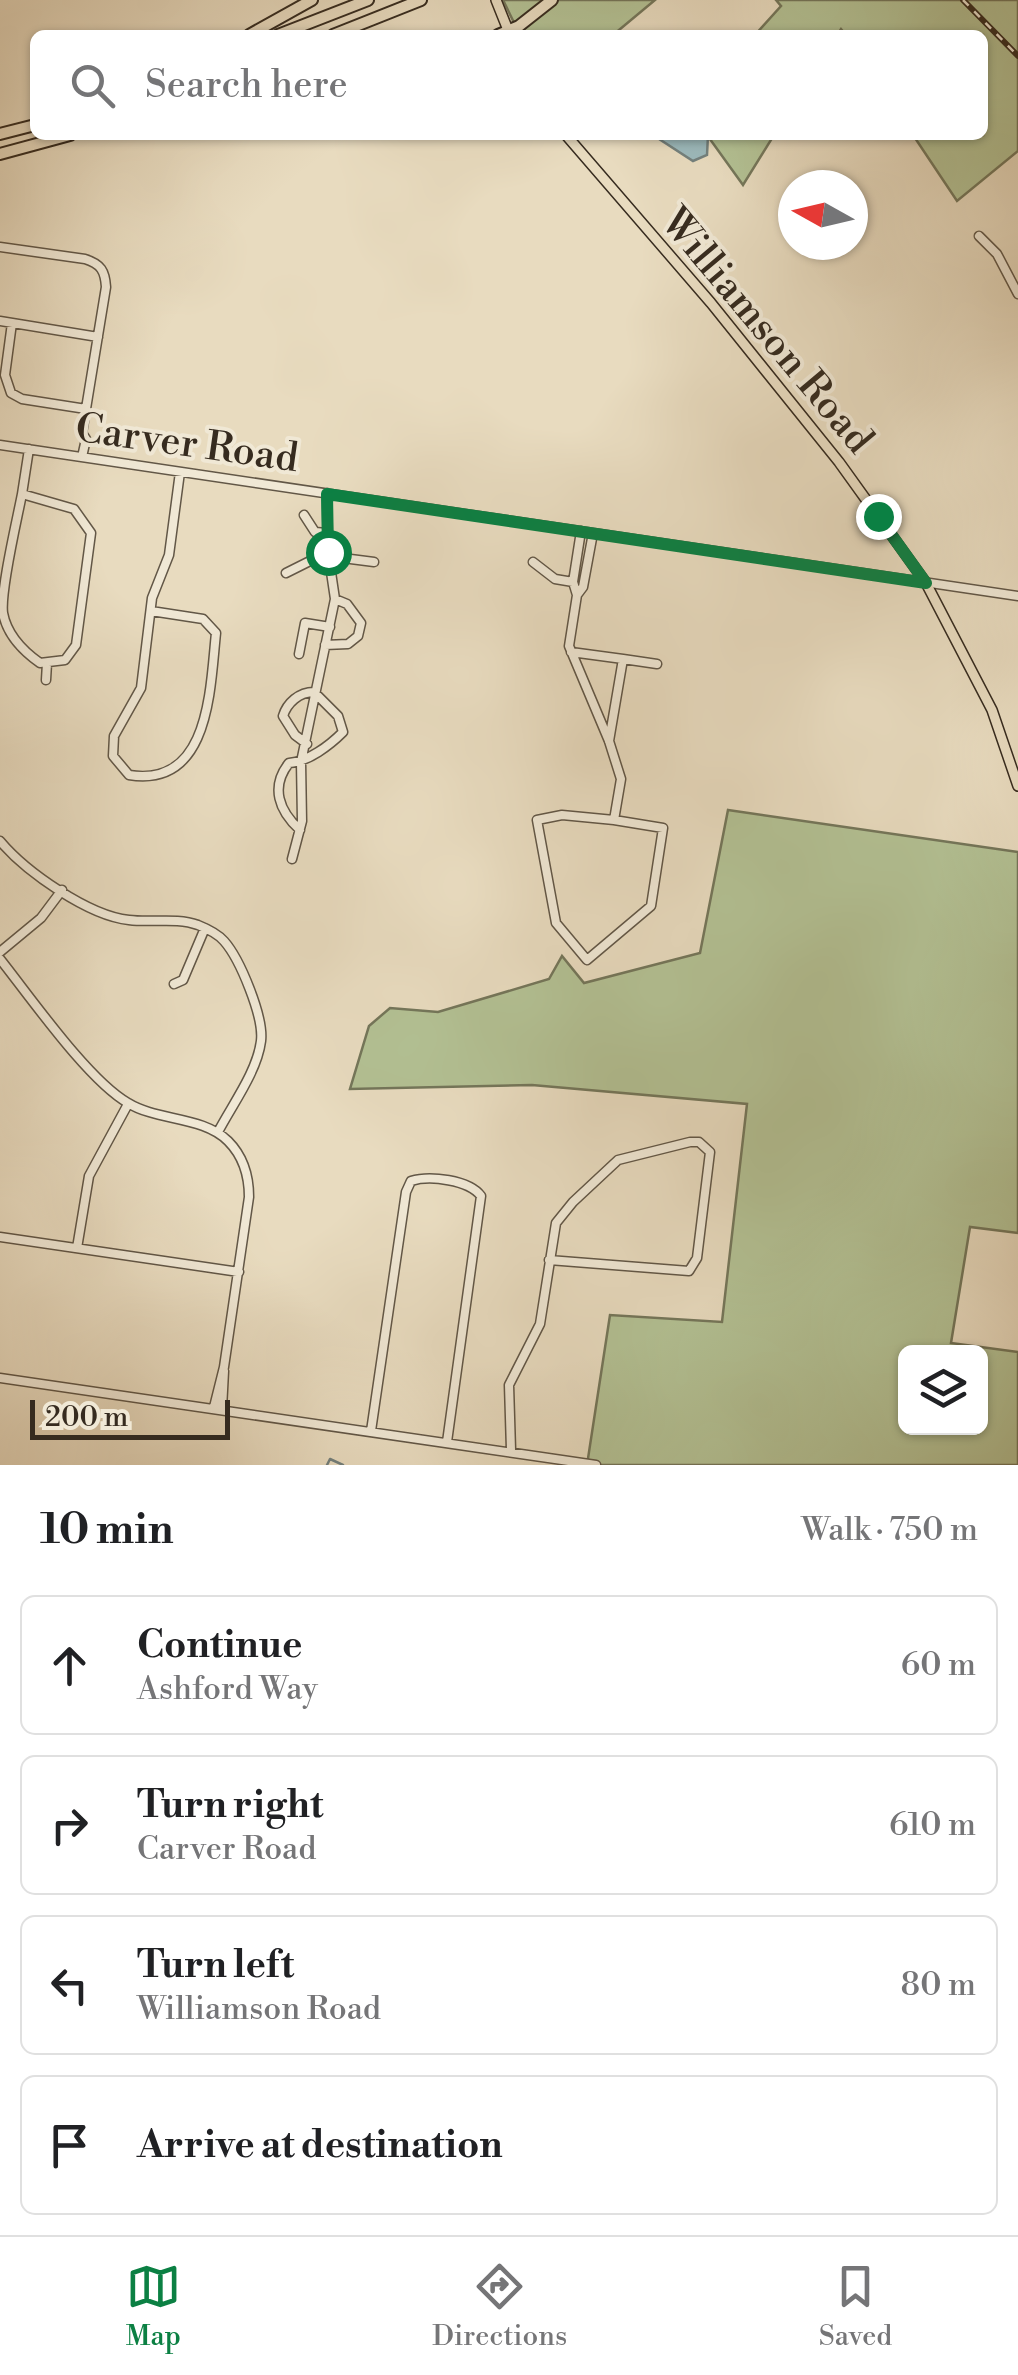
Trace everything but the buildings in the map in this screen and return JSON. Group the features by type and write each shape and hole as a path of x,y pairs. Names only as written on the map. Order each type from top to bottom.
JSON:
{"highway":[{"path":"259,30 312,0"},
{"path":"291,30 368,0"},
{"path":"346,30 421,0"},
{"path":"511,30 552,0"},
{"path":"0,134 30,125"},
{"path":"0,154 52,140"}],"main road":[{"path":"496,0 505,30"},
{"name":"Williamson Road","path":"570,140 711,303 839,462 926,583 992,710 1018,786"}],"street":[{"path":"979,236 997,254 1018,294"},
{"path":"0,247 85,259 105,273 82,432 86,439 79,457"},
{"path":"0,321 98,336"},
{"path":"12,323 4,375 11,392 22,399 86,409"},
{"name":"Carver Road","path":"0,445 180,475 1018,596"},
{"path":"22,494 74,509 90,533 76,646 65,660 40,663 27,654 15,641 2,610 29,449"},
{"path":"151,610 203,619 216,633 209,706 198,743 172,768 150,778 129,775 113,756 114,736 142,688 152,598 169,555 180,475"},
{"path":"292,860 302,820 301,762 336,599 328,552 327,494"},
{"path":"304,516 315,532 327,533"},
{"path":"581,531 569,646 621,779 614,820"},
{"path":"576,595 583,587 593,533"},
{"path":"328,552 335,557 374,562"},
{"path":"286,573 328,552"},
{"path":"533,562 555,579 573,582"},
{"path":"325,645 348,644 358,636 361,623 355,613 336,599"},
{"path":"299,654 305,623 330,627"},
{"path":"572,652 657,664"},
{"path":"609,741 624,659"},
{"path":"46,680 47,663"},
{"path":"300,830 286,817 278,790 280,774 289,763 301,762 343,732 338,716 314,692 298,696 283,716 294,735 307,744"},
{"path":"562,815 614,820 662,828 651,906 588,960 556,923 538,820 562,815"},
{"path":"0,841 22,863 112,917 184,921 216,933 234,954 260,1026 261,1041 256,1060 218,1132"},
{"path":"62,890 41,918 0,956 96,1076 128,1104 218,1132 239,1155 249,1182 218,1408"},
{"path":"174,984 182,980 205,928"},
{"path":"77,1248 89,1176 128,1104"},
{"path":"511,1450 510,1385 540,1324 549,1260 556,1224 573,1202 618,1160 690,1142 699,1142 710,1152 697,1258 689,1272 549,1260"},
{"path":"372,1432 406,1192 411,1181 420,1178 474,1186 482,1196 448,1442"},
{"path":"0,1237 239,1272"},
{"path":"0,1378 596,1465"}],"green space":[{"path":"503,0 655,0 619,30 518,30"},
{"path":"776,0 1018,0 1018,151 957,201 916,140 988,140 988,30 759,30 781,6"},
{"path":"711,140 771,140 743,185"},
{"path":"728,810 1018,852 1018,1233 970,1227 951,1343 966,1345 898,1345 898,1435 988,1435 988,1348 1018,1352 1018,1465 587,1465 610,1315 722,1322 747,1104 532,1085 350,1089 369,1026 390,1008 438,1012 549,979 562,956 584,983 700,953"}],"water":[{"path":"661,140 708,140 707,155 693,161"}],"waterway":[{"path":"327,1465 330,1459 343,1465"}],"railway":[{"path":"963,0 1018,56"}],"route":[{"path":"328,552 327,494 926,583 878,516"}]}
